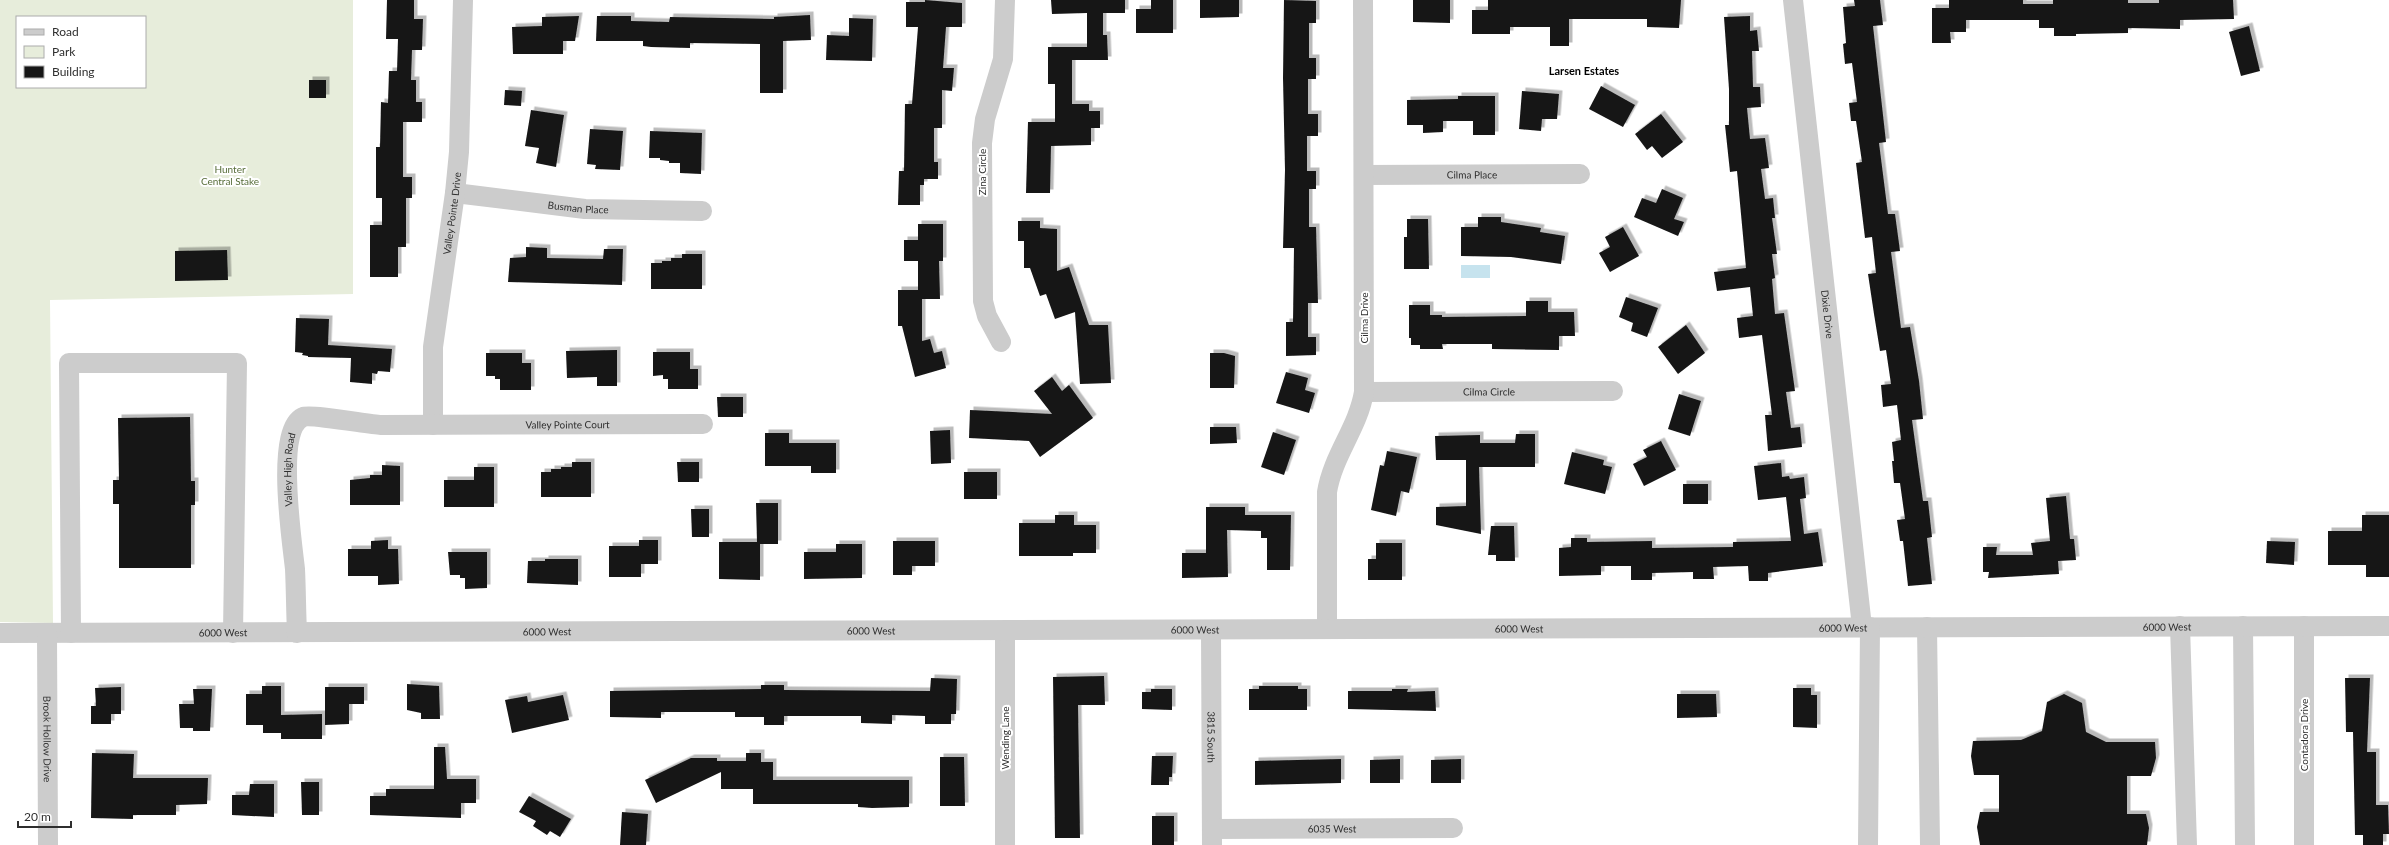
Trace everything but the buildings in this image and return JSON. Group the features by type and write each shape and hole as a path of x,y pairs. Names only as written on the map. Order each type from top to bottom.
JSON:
{"street":[{"name":"Valley Pointe Drive","path":"433,425 433,347 455,193 462,92 463,0"},
{"name":"Zina Circle","path":"1001,342 987,316 983,301 982,143 985,119 1003,59 1005,0"},
{"name":"Cilma Drive","path":"1327,629 1328,486 1337,455 1358,416 1364,392 1363,0"},
{"name":"Dixie Drive","path":"1793,0 1866,627 1868,845"},
{"name":"Cilma Place","path":"1364,174 1580,174"},
{"name":"Busman Place","path":"455,193 585,209 702,211"},
{"path":"71,633 69,363 237,363 233,633"},
{"name":"Cilma Circle","path":"1364,392 1613,391"},
{"name":"Valley High Road","path":"297,632 295,568 288,510 290,436 296,422 309,416 368,424 433,425"},
{"name":"Valley Pointe Court","path":"433,425 703,424"},
{"path":"2180,626 2187,845"},
{"path":"2243,626 2245,845"},
{"name":"Contadora Drive","path":"2304,626 2304,845"},
{"name":"6000 West","path":"0,633 2389,626"},
{"path":"1927,627 1930,845"},
{"name":"Wending Lane","path":"1004,630 1005,845"},
{"name":"3815 South","path":"1211,630 1212,837"},
{"name":"Brook Hollow Drive","path":"47,633 48,845"},
{"name":"6035 West","path":"1212,837 1453,828"}],"green space":[{"name":"Hunter Central Stake","path":"0,0 353,0 353,294 50,300 53,623 0,622"}],"water":[{"path":"1461,265 1490,265 1490,278 1461,278"}],"district":[{"name":"Larsen Estates","path":"1584,70"}]}
